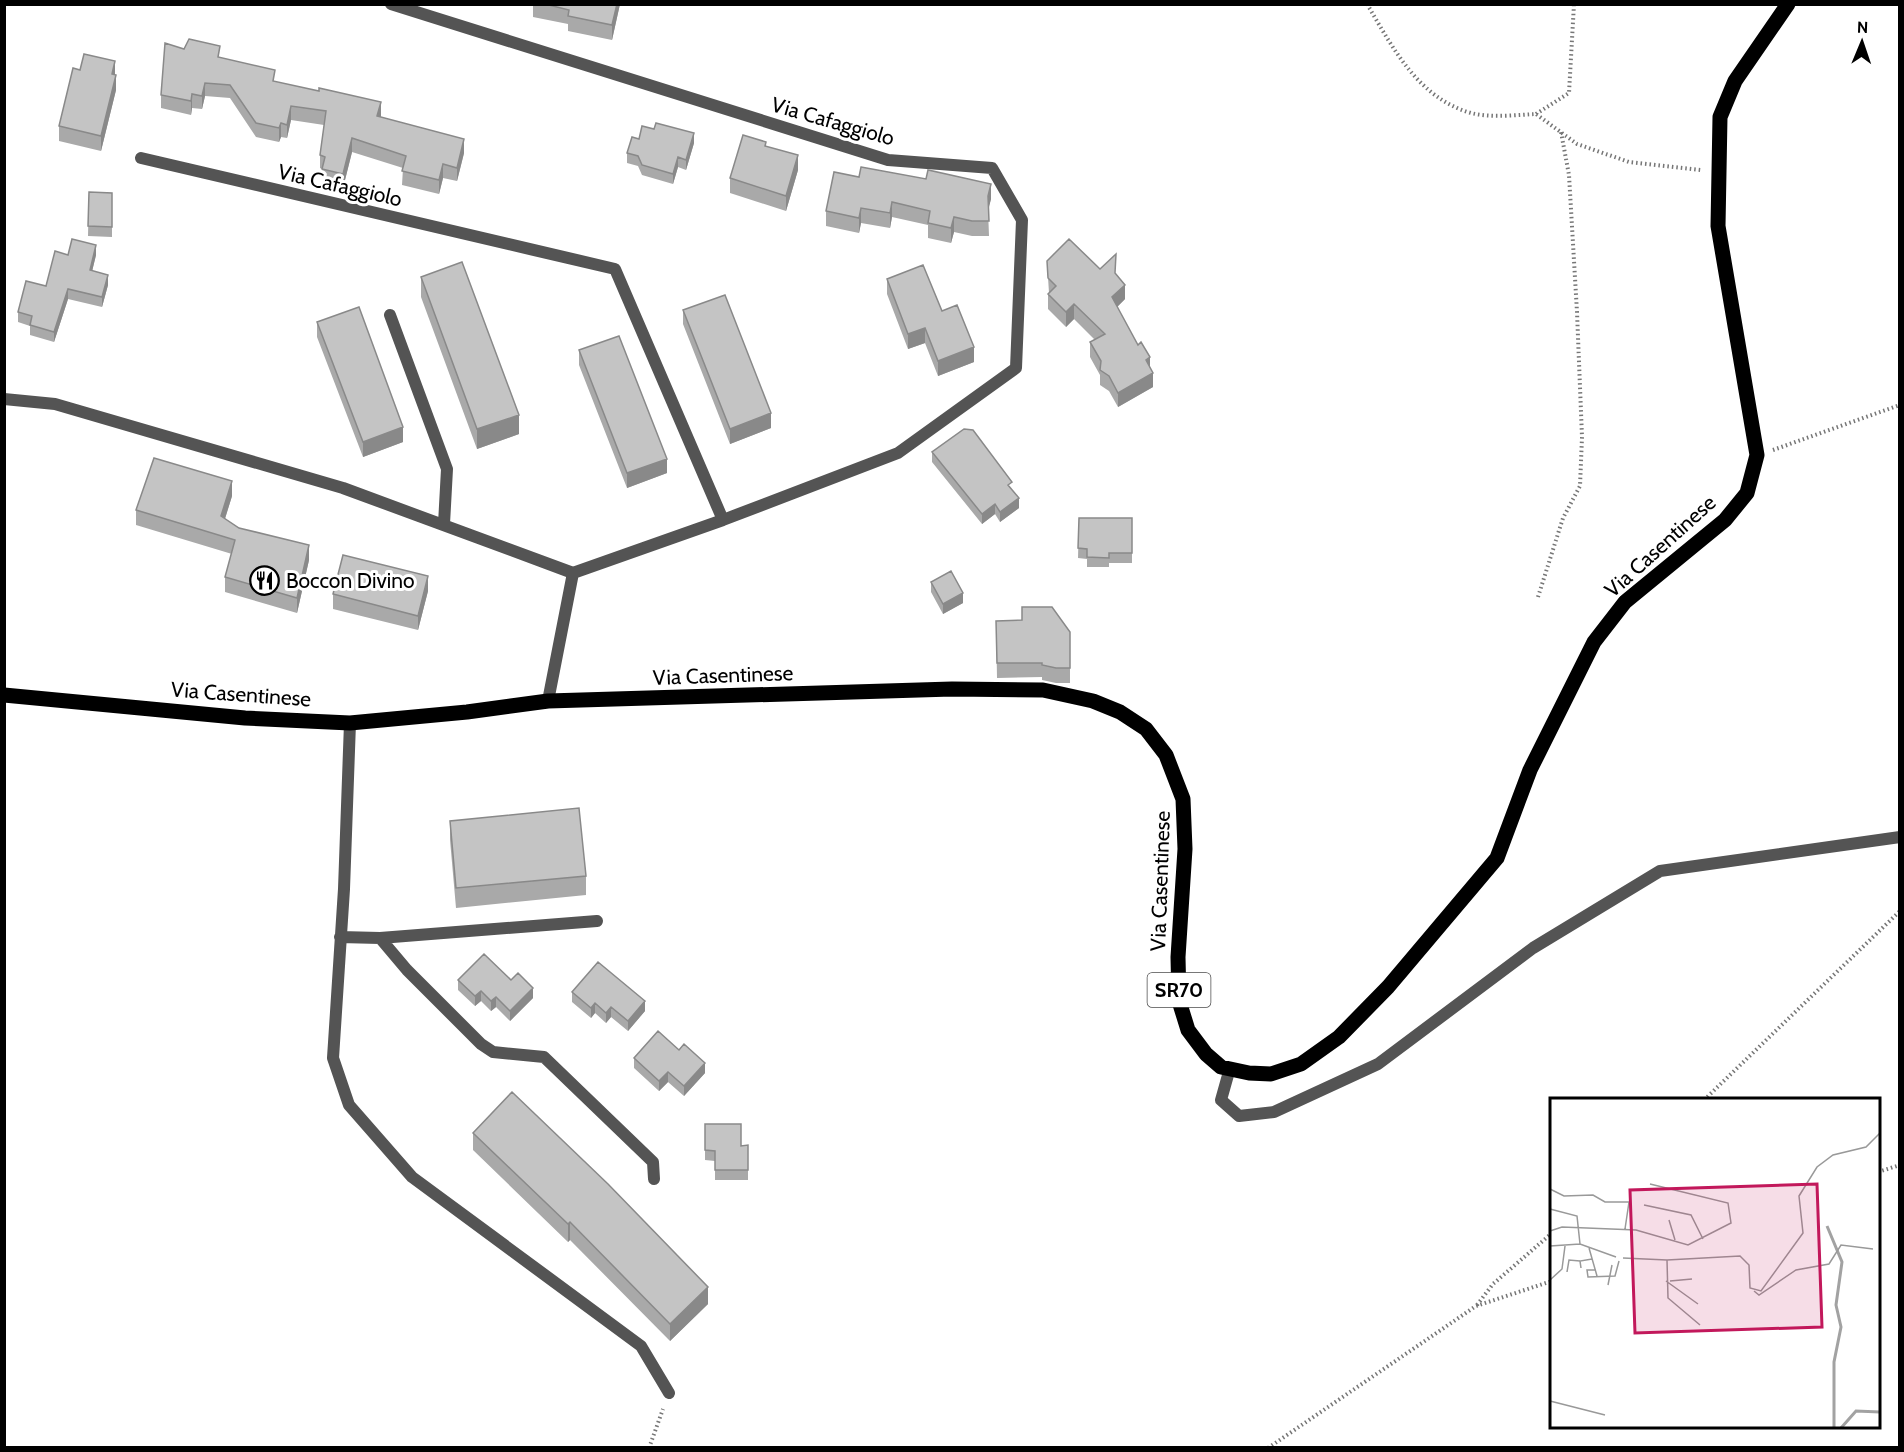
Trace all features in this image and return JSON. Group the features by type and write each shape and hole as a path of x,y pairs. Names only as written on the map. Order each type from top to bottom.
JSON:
{"main road":[{"name":"Via Casentinese","path":"4,695 244,717 350,723 466,712 548,701 952,689 1042,690 1084,698 1120,712 1146,729 1166,755 1183,799 1185,849 1178,957 1179,1001 1188,1030 1206,1054 1221,1067 1249,1073 1271,1074 1301,1064 1339,1037 1388,987 1497,858 1530,770 1594,642 1625,602 1725,520 1747,493 1757,455 1718,226 1717,171 1720,117 1735,81 1788,4"}],"street":[{"name":"Via Cafaggiolo","path":"391,4 888,159 992,168 1022,220 1016,368 898,453 723,520 573,573"},
{"name":"Via Cafaggiolo","path":"141,158 615,270 723,520"},
{"path":"390,315 447,469 444,524"},
{"path":"4,399 55,404 344,488 573,573 548,701"},
{"path":"350,723 333,1058 349,1105 412,1177 641,1346 669,1393"},
{"path":"1230,1068 1221,1100 1239,1116 1274,1112 1378,1064 1533,948 1660,871 1899,837"},
{"path":"340,937 380,938 597,921"},
{"path":"380,938 407,970 481,1044 494,1052 544,1057 653,1162 654,1179"}],"path":[{"path":"1367,4 1400,60 1432,95 1471,113 1504,116 1536,114 1569,93 1574,4"},
{"path":"1536,114 1577,144 1629,162 1717,171"},
{"path":"1538,597 1563,518 1580,486 1582,437 1577,312 1569,175 1561,132"},
{"path":"1757,455 1899,405"},
{"path":"1706,1098 1899,911"},
{"path":"1880,1171 1899,1165"},
{"path":"1476,1306 1493,1284 1550,1234"},
{"path":"1268,1448 1476,1306 1550,1281"},
{"path":"650,1448 669,1393"}],"building":[{"path":"545,4 617,4 612,25 568,16 569,10"},
{"path":"189,39 220,46 218,57 275,70 273,81 319,91 319,88 381,102 377,116 464,139 457,168 443,164 439,180 402,171 406,156 352,138 343,174 322,169 325,157 320,155 326,111 291,106 287,125 281,123 279,128 256,123 230,85 205,83 202,96 192,94 191,101 161,95 165,43 184,49"},
{"path":"84,54 115,61 112,74 116,75 101,136 59,126 73,68 80,70"},
{"path":"656,123 694,133 686,160 678,157 673,174 642,165 638,156 627,153 632,137 639,139 642,126 654,129"},
{"path":"743,135 766,142 765,146 798,155 786,196 730,178"},
{"path":"861,167 926,179 928,170 991,184 988,196 989,221 972,221 954,217 951,228 928,223 930,211 892,202 890,213 861,208 859,218 826,211 834,172 859,177"},
{"path":"89,192 112,193 112,227 88,226"},
{"path":"72,239 96,245 90,270 108,275 102,297 68,289 54,332 30,325 32,316 18,312 26,281 46,286 55,251 68,255"},
{"path":"1069,239 1100,269 1116,254 1115,273 1125,285 1112,297 1138,345 1141,342 1150,357 1146,360 1153,373 1118,393 1109,376 1100,370 1101,361 1090,342 1105,334 1074,304 1066,312 1048,294 1056,286 1048,278 1047,261"},
{"path":"462,262 519,415 477,429 421,277"},
{"path":"923,265 942,311 957,305 974,347 938,361 925,328 908,334 887,279"},
{"path":"725,295 771,413 730,429 683,310"},
{"path":"359,307 403,427 363,442 317,322"},
{"path":"619,336 667,459 627,473 579,350"},
{"path":"964,429 973,430 1012,482 1008,485 1019,498 1000,512 995,504 982,514 932,452"},
{"path":"154,458 232,481 221,516 239,528 309,545 297,598 225,577 235,540 136,510"},
{"path":"1079,518 1132,518 1132,553 1109,553 1109,558 1087,557 1087,549 1078,548"},
{"path":"343,555 428,576 418,616 333,594"},
{"path":"951,571 963,593 943,604 931,582"},
{"path":"1022,607 1052,607 1070,632 1070,668 1056,668 1042,665 1042,663 997,663 996,621 1022,620"},
{"path":"579,808 586,876 456,888 450,821"},
{"path":"484,954 511,980 518,973 533,988 510,1011 496,997 491,1001 481,991 475,996 458,980"},
{"path":"598,962 645,1001 628,1021 611,1007 606,1013 595,1003 591,1008 572,992"},
{"path":"658,1031 679,1050 684,1044 705,1063 684,1086 668,1072 659,1081 634,1058"},
{"path":"512,1092 608,1184 708,1287 670,1324 570,1222 568,1224 473,1133"},
{"path":"705,1124 741,1124 741,1146 748,1145 748,1170 715,1170 715,1151 705,1150"}],"place":[{"name":"Boccon Divino","path":"265,580"}]}
